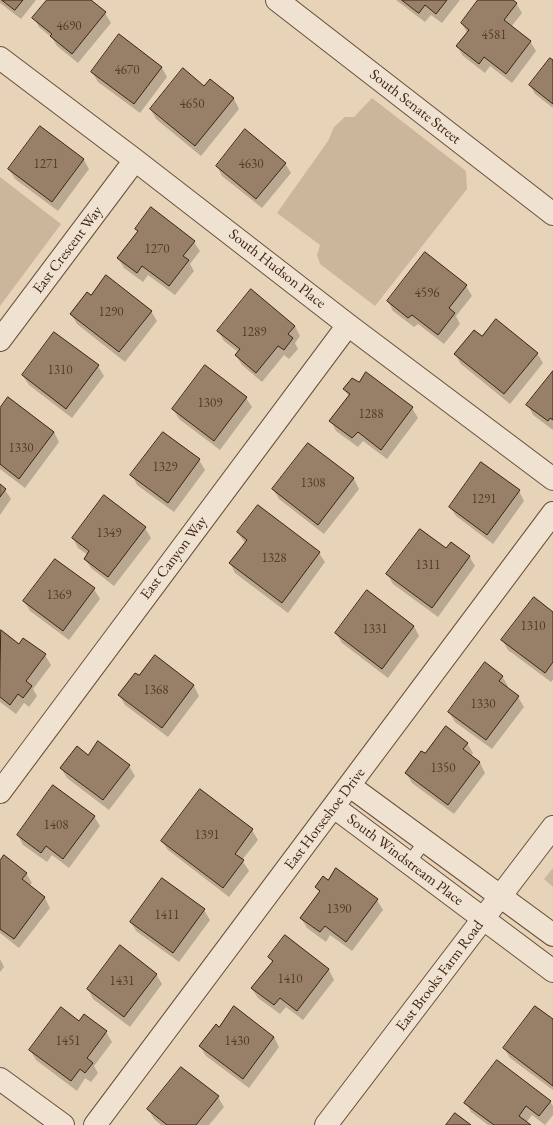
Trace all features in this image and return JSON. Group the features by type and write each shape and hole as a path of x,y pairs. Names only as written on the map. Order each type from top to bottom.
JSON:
{"street":[{"name":"South Senate Street","path":"277,0 553,214"},
{"name":"South Hudson Place","path":"0,58 135,160 348,325 553,479"},
{"name":"East Crescent Way","path":"0,340 135,160"},
{"name":"East Canyon Way","path":"0,792 348,325"},
{"name":"East Horseshoe Drive","path":"96,1125 553,513"},
{"name":"South Windstream Place","path":"350,786 553,935"},
{"name":"South Windstream Place","path":"334,807 553,971"},
{"name":"East Brooks Farm Road","path":"326,1125 553,827"},
{"path":"0,1079 63,1125"}],"lane":[{"path":"409,863 425,841"}],"shaded area":[{"path":"372,98 466,171 467,189 375,306 320,264 317,255 320,245 277,213 328,141 334,127 345,117 354,117"},
{"path":"0,177 61,224 0,306"},
{"path":"553,868 553,887 544,879"}],"building":[{"path":"2,0 23,0 15,10"},
{"path":"47,0 91,0 106,12 72,54 50,36 52,34 32,18"},
{"path":"402,0 447,0 436,14 425,5 419,13"},
{"path":"478,0 513,0 517,3 504,20 531,41 506,74 484,57 479,64 456,46 469,30 461,23"},
{"path":"119,34 162,67 134,104 91,72"},
{"path":"550,58 553,60 553,104 529,85"},
{"path":"183,68 204,86 210,79 234,98 195,146 150,109"},
{"path":"40,126 84,159 52,202 8,169"},
{"path":"245,129 286,163 256,199 216,166"},
{"path":"151,207 195,241 183,256 189,260 169,286 142,266 137,273 117,258 138,231 135,229"},
{"path":"425,252 467,285 449,308 455,313 438,335 412,315 408,318 387,301"},
{"path":"106,275 152,311 119,352 70,314 87,292 91,295"},
{"path":"251,289 295,326 288,334 293,338 284,350 278,346 256,373 235,355 240,349 217,331"},
{"path":"496,319 538,353 504,394 454,354 474,330 482,336"},
{"path":"54,332 99,365 66,409 22,375"},
{"path":"205,365 247,397 214,441 172,409"},
{"path":"553,371 553,420 550,418 548,421 526,405"},
{"path":"366,372 413,407 381,450 358,432 352,438 329,421 350,394 343,389 352,378 359,382"},
{"path":"8,397 54,432 19,479 0,464 0,408"},
{"path":"163,432 200,459 168,503 130,475"},
{"path":"308,443 354,478 318,525 272,489"},
{"path":"481,462 520,490 487,535 449,507"},
{"path":"0,484 6,489 0,497"},
{"path":"104,495 146,527 108,577 84,559 89,551 72,538"},
{"path":"258,505 320,552 282,603 229,563 247,540 237,532"},
{"path":"420,529 446,548 451,542 470,556 432,608 386,574"},
{"path":"55,559 95,588 63,631 23,601"},
{"path":"367,590 414,626 382,669 335,633"},
{"path":"534,597 553,612 553,662 545,673 501,640"},
{"path":"1,630 19,644 23,638 46,654 26,681 32,686 23,698 18,694 10,705 0,697"},
{"path":"155,655 194,685 162,728 118,695 135,673 139,675"},
{"path":"485,662 503,676 499,681 519,696 486,740 448,712"},
{"path":"446,726 468,743 463,749 480,762 448,805 405,773 421,751 425,753"},
{"path":"98,741 130,765 103,800 60,768 77,746 88,755"},
{"path":"53,785 95,816 63,859 46,846 41,853 17,835"},
{"path":"200,789 253,829 235,854 244,860 223,888 161,841"},
{"path":"4,855 27,873 22,879 45,897 14,939 0,929 0,861"},
{"path":"336,868 378,899 346,942 325,926 320,932 300,918 320,891 315,887 323,876 328,880"},
{"path":"162,878 205,909 173,953 130,922"},
{"path":"285,935 329,969 297,1011 280,998 274,1005 251,988 273,961 268,957"},
{"path":"120,945 157,974 124,1017 87,989"},
{"path":"234,1006 274,1037 243,1079 199,1046 216,1024 219,1027"},
{"path":"535,1006 553,1019 553,1086 503,1048"},
{"path":"61,1007 79,1021 84,1014 107,1031 87,1058 93,1063 85,1073 80,1069 71,1081 29,1050"},
{"path":"497,1060 551,1101 539,1116 526,1106 519,1116 531,1125 494,1125 464,1103"},
{"path":"181,1067 219,1096 196,1125 167,1125 147,1109"},
{"path":"455,1113 471,1125 446,1125"}]}
